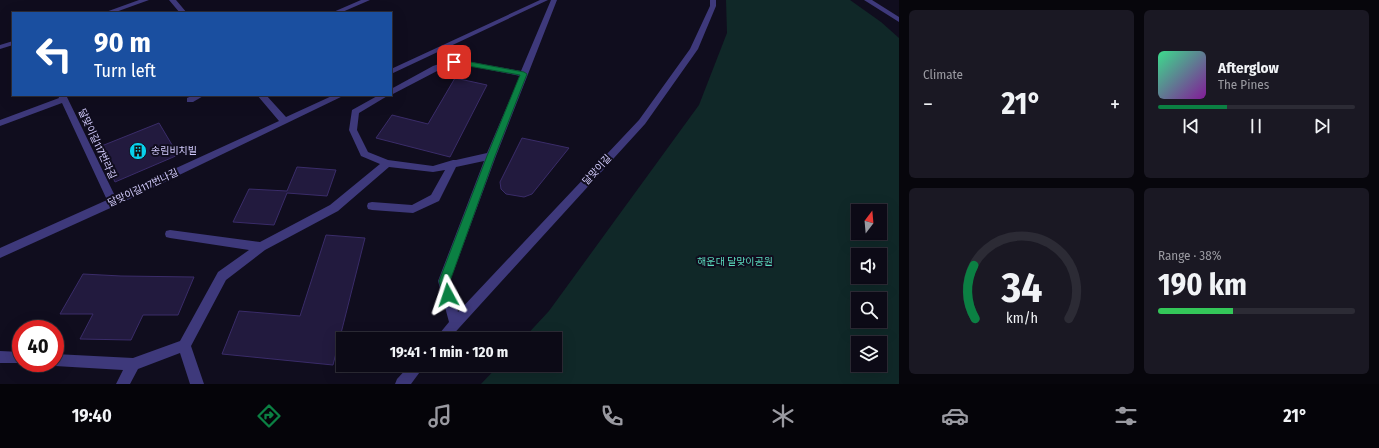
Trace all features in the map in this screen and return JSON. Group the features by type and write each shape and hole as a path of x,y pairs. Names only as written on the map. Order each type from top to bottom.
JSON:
{"street":[{"path":"109,12 146,0"},
{"path":"172,0 183,12"},
{"path":"337,12 367,0"},
{"path":"392,72 545,0"},
{"path":"455,323 444,281 491,156 554,0"},
{"name":"달맞이길","path":"447,332 642,122 694,49 713,6 713,0"},
{"path":"868,0 899,20"},
{"path":"0,47 12,43"},
{"path":"392,91 436,68 454,62 524,74"},
{"path":"190,100 199,96"},
{"path":"262,96 284,122"},
{"name":"달맞이길117번나길","path":"0,253 113,202 339,96"},
{"path":"383,96 355,112 353,130 364,154 387,163 433,169 491,156"},
{"path":"0,123 63,97"},
{"name":"달맞이길117번라길","path":"63,97 113,202"},
{"path":"64,360 132,364 184,345 222,276 261,248 334,208 387,163"},
{"path":"372,206 413,209 435,198 453,164"},
{"path":"170,234 261,248"},
{"path":"184,345 197,384"},
{"path":"0,357 12,358"},
{"path":"123,384 132,364"},
{"path":"402,384 412,372"}],"green space":[{"name":"해운대 달맞이공원","path":"726,0 850,0 881,22 899,38 899,384 481,384 492,372 562,372 562,332 530,332 549,311 699,105 727,33"}],"building":[{"path":"455,78 487,85 450,157 376,138 392,115 428,124"},
{"name":"송림비치빌","path":"159,123 178,155 115,182 99,147"},
{"path":"522,138 569,148 532,194 524,197 506,194 501,189 500,182"},
{"path":"297,167 336,170 327,196 287,193 274,225 233,222 249,189 287,191"},
{"path":"326,235 365,238 341,332 336,332 336,353 333,365 222,354 239,311 300,316"},
{"path":"83,274 194,277 178,315 143,315 131,340 80,339 93,314 60,314"}],"place":[{"name":"송림비치빌","path":"138,151"}],"route":[{"path":"448,295 444,281 491,156 524,74 454,62"}]}
